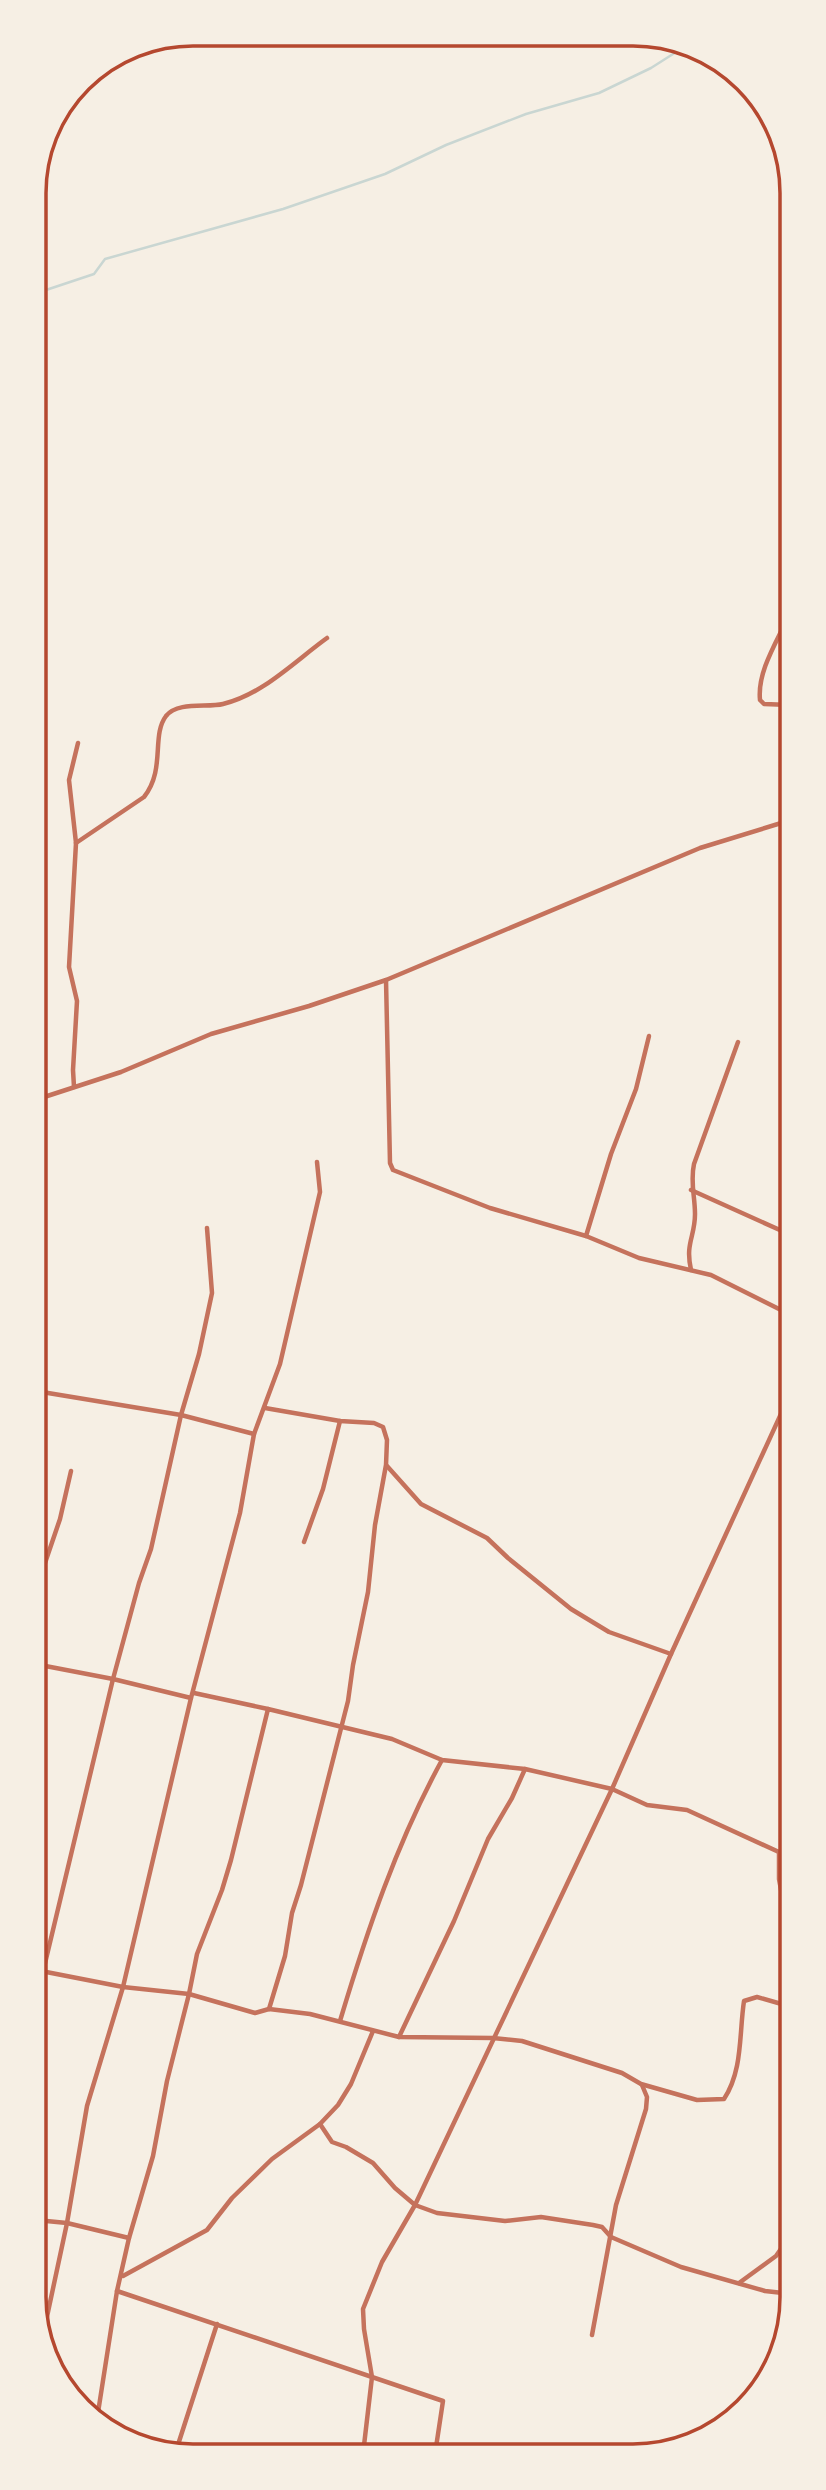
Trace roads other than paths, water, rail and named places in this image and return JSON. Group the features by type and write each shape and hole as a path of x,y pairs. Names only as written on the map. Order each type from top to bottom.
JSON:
{"street":[{"path":"780,636 761,679 759,691 760,701 764,704 780,705"},
{"path":"76,843 144,797 152,786 167,713 178,708 222,704 248,694 327,638"},
{"path":"74,1087 77,1001 69,967 76,843 69,780 79,743"},
{"path":"46,1096 121,1072 211,1034 309,1006 386,979 700,848 780,823"},
{"path":"386,979 390,1163 393,1170 490,1208 586,1236 639,1258 710,1275 780,1310"},
{"path":"586,1236 611,1154 636,1088 649,1036"},
{"path":"691,1270 688,1255 695,1212 691,1190 694,1164 738,1042"},
{"path":"47,2317 67,2223 87,2106 123,1987 192,1695 240,1513 254,1434 281,1364 320,1192 317,1162"},
{"path":"691,1190 780,1230"},
{"path":"46,1958 113,1679 151,1549 181,1415 199,1354 212,1293 207,1228"},
{"path":"46,1392 181,1415 254,1434"},
{"path":"265,1408 340,1421 374,1423 383,1427 387,1440 386,1465 368,1592 341,1728 292,1913 285,1956 268,2009"},
{"path":"364,2444 372,2377 363,2309 382,2262 415,2205 612,1789 780,1416"},
{"path":"304,1542 323,1489 340,1421"},
{"path":"386,1465 421,1504 487,1538 571,1609 609,1632 671,1654"},
{"path":"46,1560 60,1519 71,1471"},
{"path":"46,1666 268,1709 392,1739 442,1760 525,1769 612,1789 647,1805 687,1810 779,1852 780,1884"},
{"path":"98,2410 117,2291 153,2156 167,2081 197,1954 231,1860 268,1709"},
{"path":"340,2021 377,1906 415,1809 442,1760"},
{"path":"399,2037 454,1921 488,1839 525,1769"},
{"path":"46,1971 123,1987 189,1994 255,2013 268,2009 310,2014 399,2037 522,2041 622,2073 641,2084 698,2100 724,2099 733,2085 739,2057 744,2001 757,1997 780,2004"},
{"path":"122,2277 207,2230 232,2198 272,2159 320,2124 338,2105 351,2084 373,2031"},
{"path":"592,2335 616,2205 646,2109 648,2097 641,2084"},
{"path":"320,2124 332,2142 373,2163 415,2205 437,2213 488,2220 541,2217 602,2227 611,2237 681,2267 765,2291 780,2293"},
{"path":"46,2221 67,2223 129,2238"},
{"path":"738,2283 780,2250"},
{"path":"117,2291 443,2402 437,2444"},
{"path":"178,2444 217,2324"}],"waterway":[{"path":"46,290 94,274 105,259 283,209 385,174 446,145 526,114 599,93 651,68 676,52"}]}
